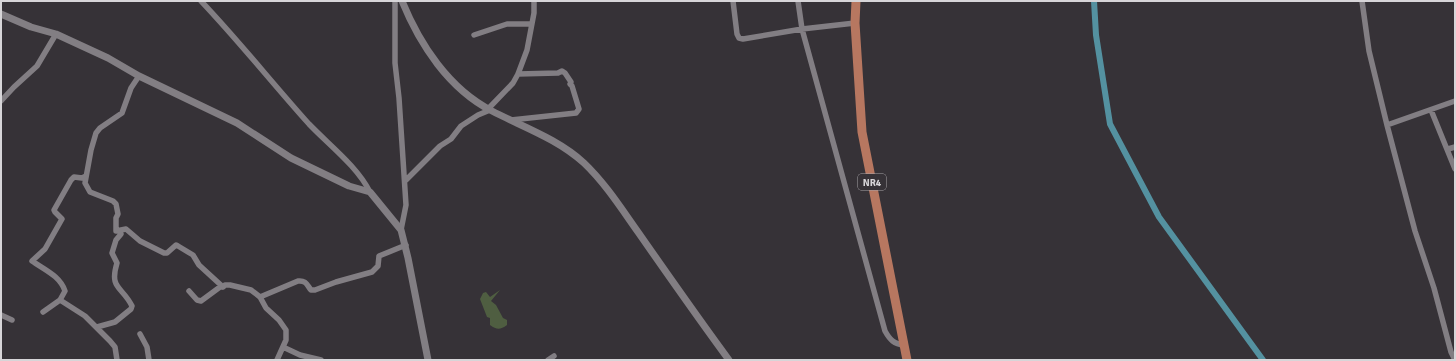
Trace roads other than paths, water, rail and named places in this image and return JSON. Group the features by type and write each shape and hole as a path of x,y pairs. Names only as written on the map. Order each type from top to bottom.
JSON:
{"highway":[{"name":"NR4","path":"856,1 862,132 907,360"}],"street":[{"path":"201,1 226,27 283,96 366,182 370,192 401,230 406,246 428,360"},
{"path":"395,1 395,63 406,205 401,230"},
{"path":"402,1 422,42 431,56 453,83 467,95 489,110 552,140 569,150 598,177 729,360"},
{"path":"405,181 440,146 451,139 461,126 489,110 513,83 527,50 532,24 534,1"},
{"path":"733,1 737,34 743,39 802,29 856,23"},
{"path":"798,1 802,29 886,331 891,340 897,344 904,345"},
{"path":"1362,1 1369,51 1387,125 1415,231 1434,288 1451,352 1455,360"},
{"path":"1,14 31,27 56,34 108,58 139,76 237,124 291,158 349,186 370,192"},
{"path":"474,35 507,24 532,24"},
{"path":"1,101 37,66 56,34"},
{"path":"511,120 576,113 579,109 572,86 570,84 571,82 566,73 562,71 558,73 518,74"},
{"path":"97,327 115,322 131,309 132,306 119,288 114,278 117,263 112,253 116,240 121,234 119,231 116,231 116,218 118,214 116,204 113,201 90,192 84,180 96,133 100,128 122,113 131,88 139,76"},
{"path":"1387,125 1455,101"},
{"path":"1431,110 1455,169"},
{"path":"1448,149 1455,147"},
{"path":"43,312 60,300 65,291 59,280 48,270 32,262 45,249 53,237 56,227 61,222 62,219 54,210 71,180 74,176 82,178 86,176"},
{"path":"119,231 126,229 140,241 164,253 169,252 176,245 182,248 193,255 199,265 223,287"},
{"path":"260,297 302,280 312,290 315,290 336,282 372,272 378,266 379,256 406,246"},
{"path":"189,291 197,300 201,301 220,287 230,285 246,288 260,297 266,308 279,320 286,330 286,340 277,360"},
{"path":"60,300 85,316 97,327 115,347 117,360"},
{"path":"1,316 12,320"},
{"path":"140,334 147,347 149,360"},
{"path":"283,347 300,355 321,360"},
{"path":"548,360 554,356"}],"waterway":[{"path":"1094,1 1096,35 1110,124 1159,217 1263,360"}]}
